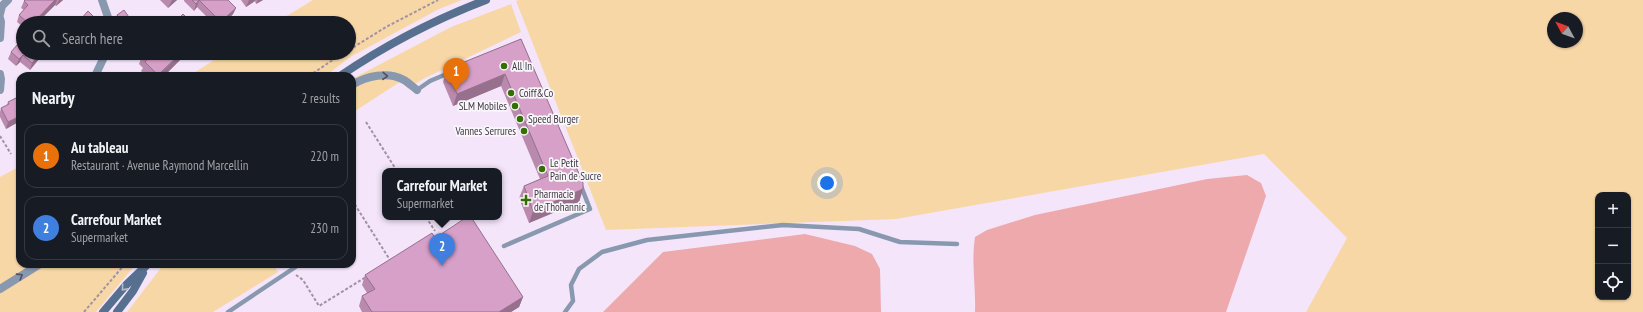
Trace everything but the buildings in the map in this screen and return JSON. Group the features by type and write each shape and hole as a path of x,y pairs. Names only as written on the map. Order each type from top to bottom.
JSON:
{"main road":[{"path":"347,72 409,35 460,10 486,0"},
{"path":"103,312 126,285 144,268"},
{"path":"117,312 133,291 145,268"}],"street":[{"path":"0,14 2,6 8,0"},
{"path":"102,0 108,16"},
{"path":"0,18 0,38"},
{"path":"97,72 103,60"},
{"path":"0,74 0,90"},
{"path":"356,83 375,76 390,75 404,80 417,90"},
{"path":"0,289 34,268"}],"lane":[{"path":"417,90 430,81 451,72"},
{"path":"504,246 590,209 579,180"},
{"path":"565,312 573,301 571,285 579,269 602,252 646,240 783,225 859,229 900,242 957,244"},
{"path":"228,312 294,268"}],"path":[{"path":"356,46 386,27 438,0"},
{"path":"315,72 333,60"},
{"path":"366,122 395,168"},
{"path":"0,136 10,154"},
{"path":"356,206 390,260"},
{"path":"428,220 435,231"},
{"path":"84,312 122,268"},
{"path":"294,276 298,276 303,280 319,306 370,274"}],"shaded area":[{"path":"313,0 462,0 439,9 356,54 356,16 287,16"},
{"path":"1643,0 1643,312 1306,312 1347,238 1264,154 896,219 606,230 516,1"},
{"path":"511,4 521,32 423,79 409,88 403,80 356,110 356,77 451,27"},
{"path":"214,60 347,60 330,72 195,72"},
{"path":"16,168 16,268 133,268 96,312 0,312 0,177"},
{"path":"1247,175 1261,183 1266,196 1226,312 975,312 973,256 975,237 987,230 1035,215 1207,179"},
{"path":"805,234 855,246 872,254 880,269 881,312 603,312 663,252"},
{"path":"161,268 276,268 278,272 213,312 127,312"}],"place":[{"name":"All In","path":"504,66"},
{"name":"Au tableau","path":"456,91"},
{"name":"Coiff&Co","path":"511,93"},
{"name":"SLM Mobiles","path":"515,106"},
{"name":"Speed Burger","path":"520,119"},
{"name":"Vannes Serrures","path":"524,131"},
{"name":"Le Petit Pain de Sucre","path":"542,169"},
{"name":"Pharmacie de Thohannic","path":"526,200"},
{"name":"Carrefour Market","path":"442,266"}]}
